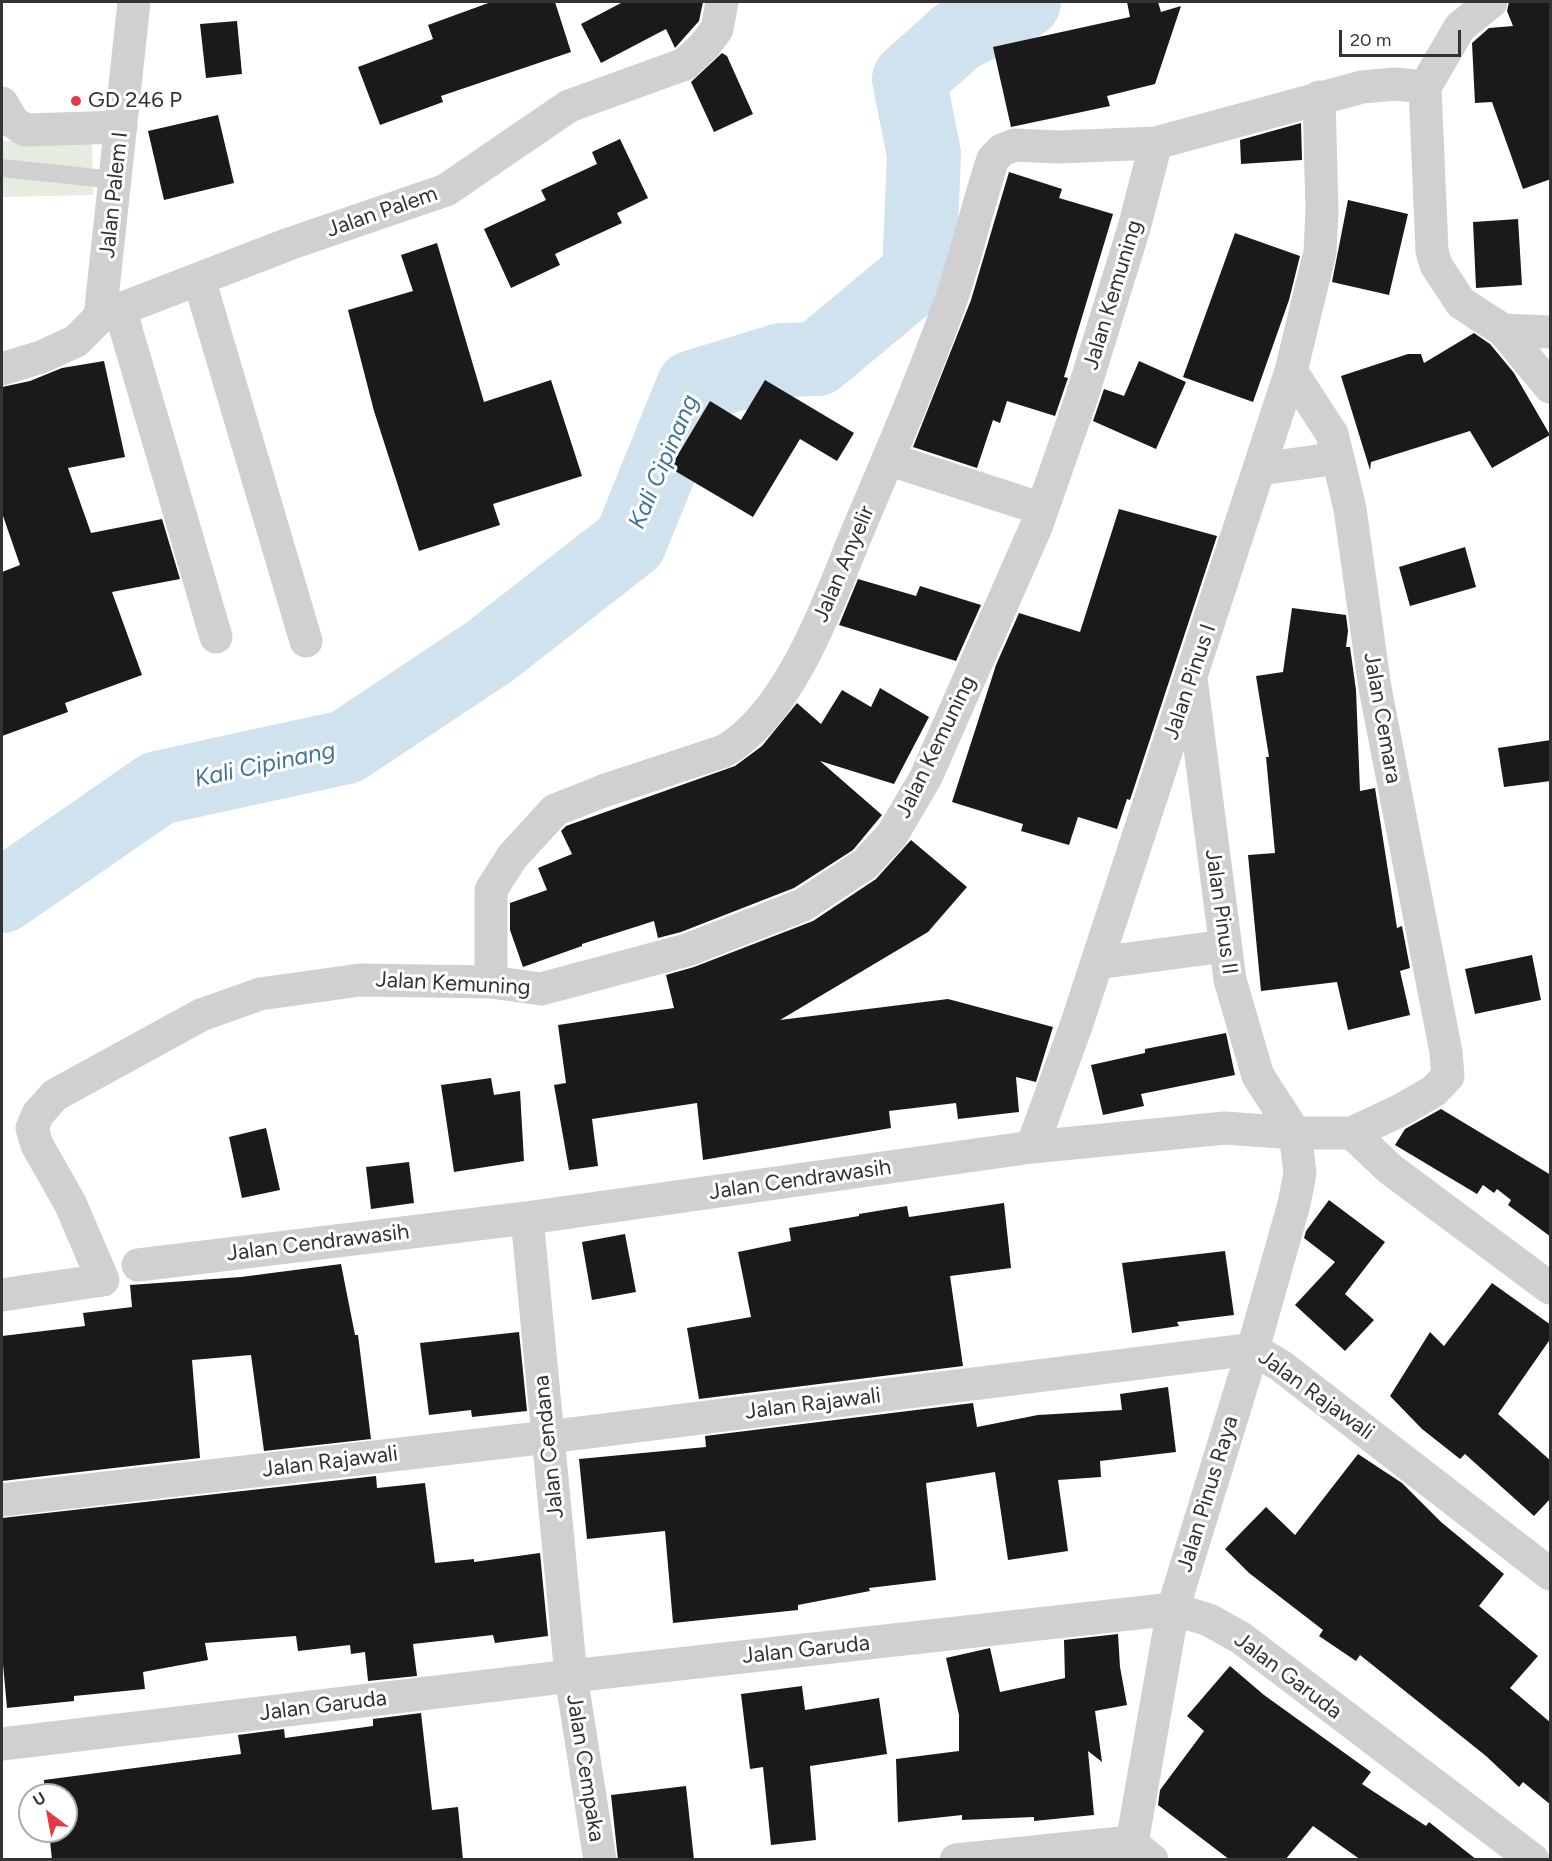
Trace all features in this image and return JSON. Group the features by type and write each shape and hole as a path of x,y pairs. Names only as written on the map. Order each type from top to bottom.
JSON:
{"street":[{"name":"Jalan Palem I","path":"110,313 116,180 134,2"},
{"name":"Jalan Palem","path":"2,369 41,357 76,341 110,313 289,244 446,190 569,106 685,63 705,45 717,29 722,2"},
{"path":"1491,2 1460,27 1425,87 1432,251 1436,265 1461,303 1503,330 1551,387"},
{"path":"1156,143 1362,87 1395,84 1425,87"},
{"name":"Jalan Pinus I","path":"1032,1147 1056,1086 1261,469 1291,372 1320,252 1322,210 1319,97"},
{"path":"2,103 13,122 25,130 121,128"},
{"name":"Jalan Anyelir","path":"491,982 491,890 512,857 555,810 724,751 740,742 756,726 788,681 812,639 888,459 952,294 993,159 1002,150 1015,146 1058,147 1156,143"},
{"name":"Jalan Kemuning","path":"2,1295 103,1280 70,1203 37,1145 32,1128 38,1114 55,1095 201,1015 260,994 360,980 491,982 541,988 687,950 803,905 865,864 892,835 926,777 1042,509 1082,396 1134,228 1156,143"},
{"path":"199,279 306,641"},
{"path":"110,313 216,637"},
{"path":"1503,330 1551,332"},
{"name":"Jalan Cemara","path":"1291,372 1332,434 1350,509 1375,688 1446,1052 1448,1076"},
{"path":"1261,469 1338,458"},
{"path":"888,459 1042,509"},
{"name":"Jalan Pinus II","path":"1191,678 1230,980 1258,1076 1294,1133"},
{"path":"1159,774 1203,766"},
{"path":"1097,963 1225,946"},
{"name":"Jalan Cendrawasih","path":"138,1265 526,1218 1032,1147 1225,1128 1294,1133 1352,1133 1399,1112 1434,1091 1448,1076"},
{"name":"Jalan Pinus Raya","path":"1137,1854 1173,1610 1294,1204 1300,1173 1294,1133"},
{"path":"1352,1133 1390,1169 1551,1288"},
{"name":"Jalan Cendana","path":"526,1218 571,1676"},
{"name":"Jalan Rajawali","path":"2,1500 548,1437 1252,1349 1281,1366 1551,1574"},
{"name":"Jalan Garuda","path":"2,1744 571,1676 1173,1610 1209,1620 1241,1638 1533,1860"},
{"name":"Jalan Cempaka","path":"571,1676 600,1860"},
{"path":"956,1860 1137,1854"}],"lane":[{"path":"2,168 116,180"}],"shaded area":[{"path":"92,139 93,195 2,197 2,141"}],"building":[{"path":"491,2 555,2 571,52 441,96 443,102 380,125 358,67 433,39 428,25"},
{"path":"623,2 703,2 699,21 675,48 666,29 601,63 581,24"},
{"path":"1127,2 1158,2 1161,12 1181,6 1155,84 1107,96 1110,106 1011,127 993,47 1130,17"},
{"path":"1509,2 1551,2 1551,179 1523,189 1492,102 1475,103 1472,43 1489,28 1513,26 1507,11"},
{"path":"237,21 242,74 206,78 200,24"},
{"path":"722,53 727,56 753,114 714,132 691,82"},
{"path":"218,115 234,183 164,200 148,131"},
{"path":"1301,123 1302,160 1241,164 1240,140"},
{"path":"620,139 648,198 617,213 622,223 555,254 560,265 511,288 484,229 546,200 541,190 597,164 592,152"},
{"path":"1009,172 1062,189 1059,198 1113,214 1064,377 1068,378 1055,416 1007,401 1000,423 993,420 977,468 913,447 971,300"},
{"path":"1348,200 1408,214 1389,295 1332,282"},
{"path":"1518,219 1522,285 1476,288 1473,222"},
{"path":"1235,233 1300,256 1289,300 1253,402 1183,377"},
{"path":"437,243 484,402 551,380 582,476 493,504 500,525 419,551 374,411 348,310 413,291 401,255"},
{"path":"1474,333 1490,344 1514,373 1550,435 1492,468 1470,431 1371,462 1370,470 1341,376 1408,354 1421,354 1424,363"},
{"path":"104,361 125,457 68,468 91,533 162,519 180,579 112,592 142,675 65,703 68,712 2,736 2,572 20,565 2,513 2,387 30,381 62,368"},
{"path":"1139,361 1186,382 1156,449 1093,421 1104,389 1124,396"},
{"path":"765,380 854,433 837,461 800,439 753,517 670,468 710,401 741,420"},
{"path":"1119,509 1217,536 1130,800 1127,799 1117,829 1078,817 1069,845 1021,831 1023,824 952,802 996,665 1019,613 1080,632"},
{"path":"1465,547 1476,587 1410,606 1399,567"},
{"path":"858,579 916,596 920,586 981,605 956,661 839,625"},
{"path":"1292,608 1346,615 1348,631 1346,647 1350,647 1356,690 1360,791 1375,788 1397,928 1402,926 1410,968 1400,971 1410,1015 1348,1030 1337,982 1261,991 1248,855 1275,853 1266,757 1269,757 1256,676 1283,672"},
{"path":"880,688 929,717 894,784 820,761 882,815 853,850 794,888 681,932 658,938 654,921 582,944 582,946 523,967 510,930 510,903 547,890 538,868 572,854 561,831 566,826 735,766 762,746 797,703 821,724 842,690 871,707"},
{"path":"1551,740 1551,781 1504,787 1498,748"},
{"path":"911,840 967,887 928,932 780,1020 948,999 1053,1027 1036,1082 1016,1077 1019,1112 958,1119 956,1103 889,1111 891,1128 703,1160 697,1103 592,1119 598,1166 569,1170 554,1085 566,1083 558,1025 674,1008 666,975 694,967 813,921 876,879"},
{"path":"1532,955 1541,1000 1475,1014 1465,969"},
{"path":"1226,1033 1235,1075 1141,1094 1144,1106 1103,1115 1091,1065 1145,1053 1145,1049"},
{"path":"491,1078 494,1095 520,1091 524,1161 454,1172 441,1085"},
{"path":"1441,1109 1551,1175 1551,1237 1508,1205 1511,1200 1497,1189 1494,1193 1483,1185 1477,1194 1395,1145 1405,1129"},
{"path":"266,1128 280,1190 242,1198 229,1137"},
{"path":"409,1162 414,1203 371,1209 366,1167"},
{"path":"1329,1200 1385,1242 1345,1294 1374,1320 1345,1351 1295,1305 1335,1262 1304,1238 1306,1231"},
{"path":"1004,1203 1011,1268 950,1276 963,1366 699,1399 687,1328 751,1317 738,1252 791,1241 789,1228 859,1216 859,1214 907,1206 909,1217"},
{"path":"625,1234 636,1292 592,1300 582,1242"},
{"path":"1225,1251 1234,1315 1177,1322 1179,1326 1132,1333 1122,1263"},
{"path":"341,1264 355,1335 358,1335 371,1439 264,1451 251,1355 192,1360 200,1458 2,1481 2,1336 85,1326 83,1313 132,1307 130,1285 241,1277"},
{"path":"1492,1283 1551,1325 1551,1338 1498,1414 1551,1461 1551,1498 1534,1516 1465,1454 1460,1459 1422,1429 1390,1396 1430,1332 1444,1346"},
{"path":"519,1332 527,1411 472,1417 471,1410 429,1415 420,1343"},
{"path":"1168,1387 1176,1452 1100,1461 1101,1477 1058,1480 1068,1551 1008,1560 995,1472 926,1483 936,1580 869,1588 870,1591 798,1605 798,1610 673,1623 665,1531 587,1539 579,1459 706,1447 705,1436 973,1403 977,1427 1038,1415 1122,1410 1120,1394"},
{"path":"1358,1454 1402,1483 1441,1522 1504,1574 1479,1606 1538,1656 1510,1688 1551,1723 1551,1805 1523,1782 1519,1787 1486,1756 1360,1655 1356,1661 1319,1636 1323,1630 1249,1573 1225,1549 1266,1507 1295,1535"},
{"path":"376,1476 377,1488 425,1483 435,1563 474,1559 474,1562 540,1553 548,1636 495,1643 493,1635 413,1644 417,1676 368,1681 365,1652 351,1654 350,1645 298,1651 296,1636 205,1643 208,1660 143,1672 145,1689 74,1696 74,1701 7,1708 2,1653 2,1518"},
{"path":"1118,1634 1120,1667 1127,1705 1095,1711 1102,1762 1088,1751 1094,1815 1034,1821 1034,1817 962,1820 962,1815 898,1822 896,1759 959,1751 959,1715 946,1658 990,1648 1000,1692 1065,1678 1064,1640"},
{"path":"1230,1666 1264,1695 1371,1772 1362,1784 1426,1826 1429,1822 1477,1860 1361,1860 1313,1826 1285,1860 1230,1860 1158,1805 1160,1790 1204,1731 1187,1716"},
{"path":"802,1686 805,1710 879,1698 887,1754 810,1766 816,1840 771,1845 763,1767 750,1769 741,1694"},
{"path":"421,1713 432,1810 458,1807 463,1860 52,1860 50,1843 78,1843 78,1783 44,1783 44,1780 241,1754 238,1735 284,1729 285,1738 373,1726 373,1719"},
{"path":"686,1786 694,1860 618,1860 611,1795"}],"waterway":[{"name":"Kali Cipinang","path":"2,896 158,788 346,747 489,652 630,542 693,387 781,360 817,359 919,274 924,154 909,79 957,36 1024,2"}],"place":[{"name":"GD 246 P","path":"76,101"}]}
